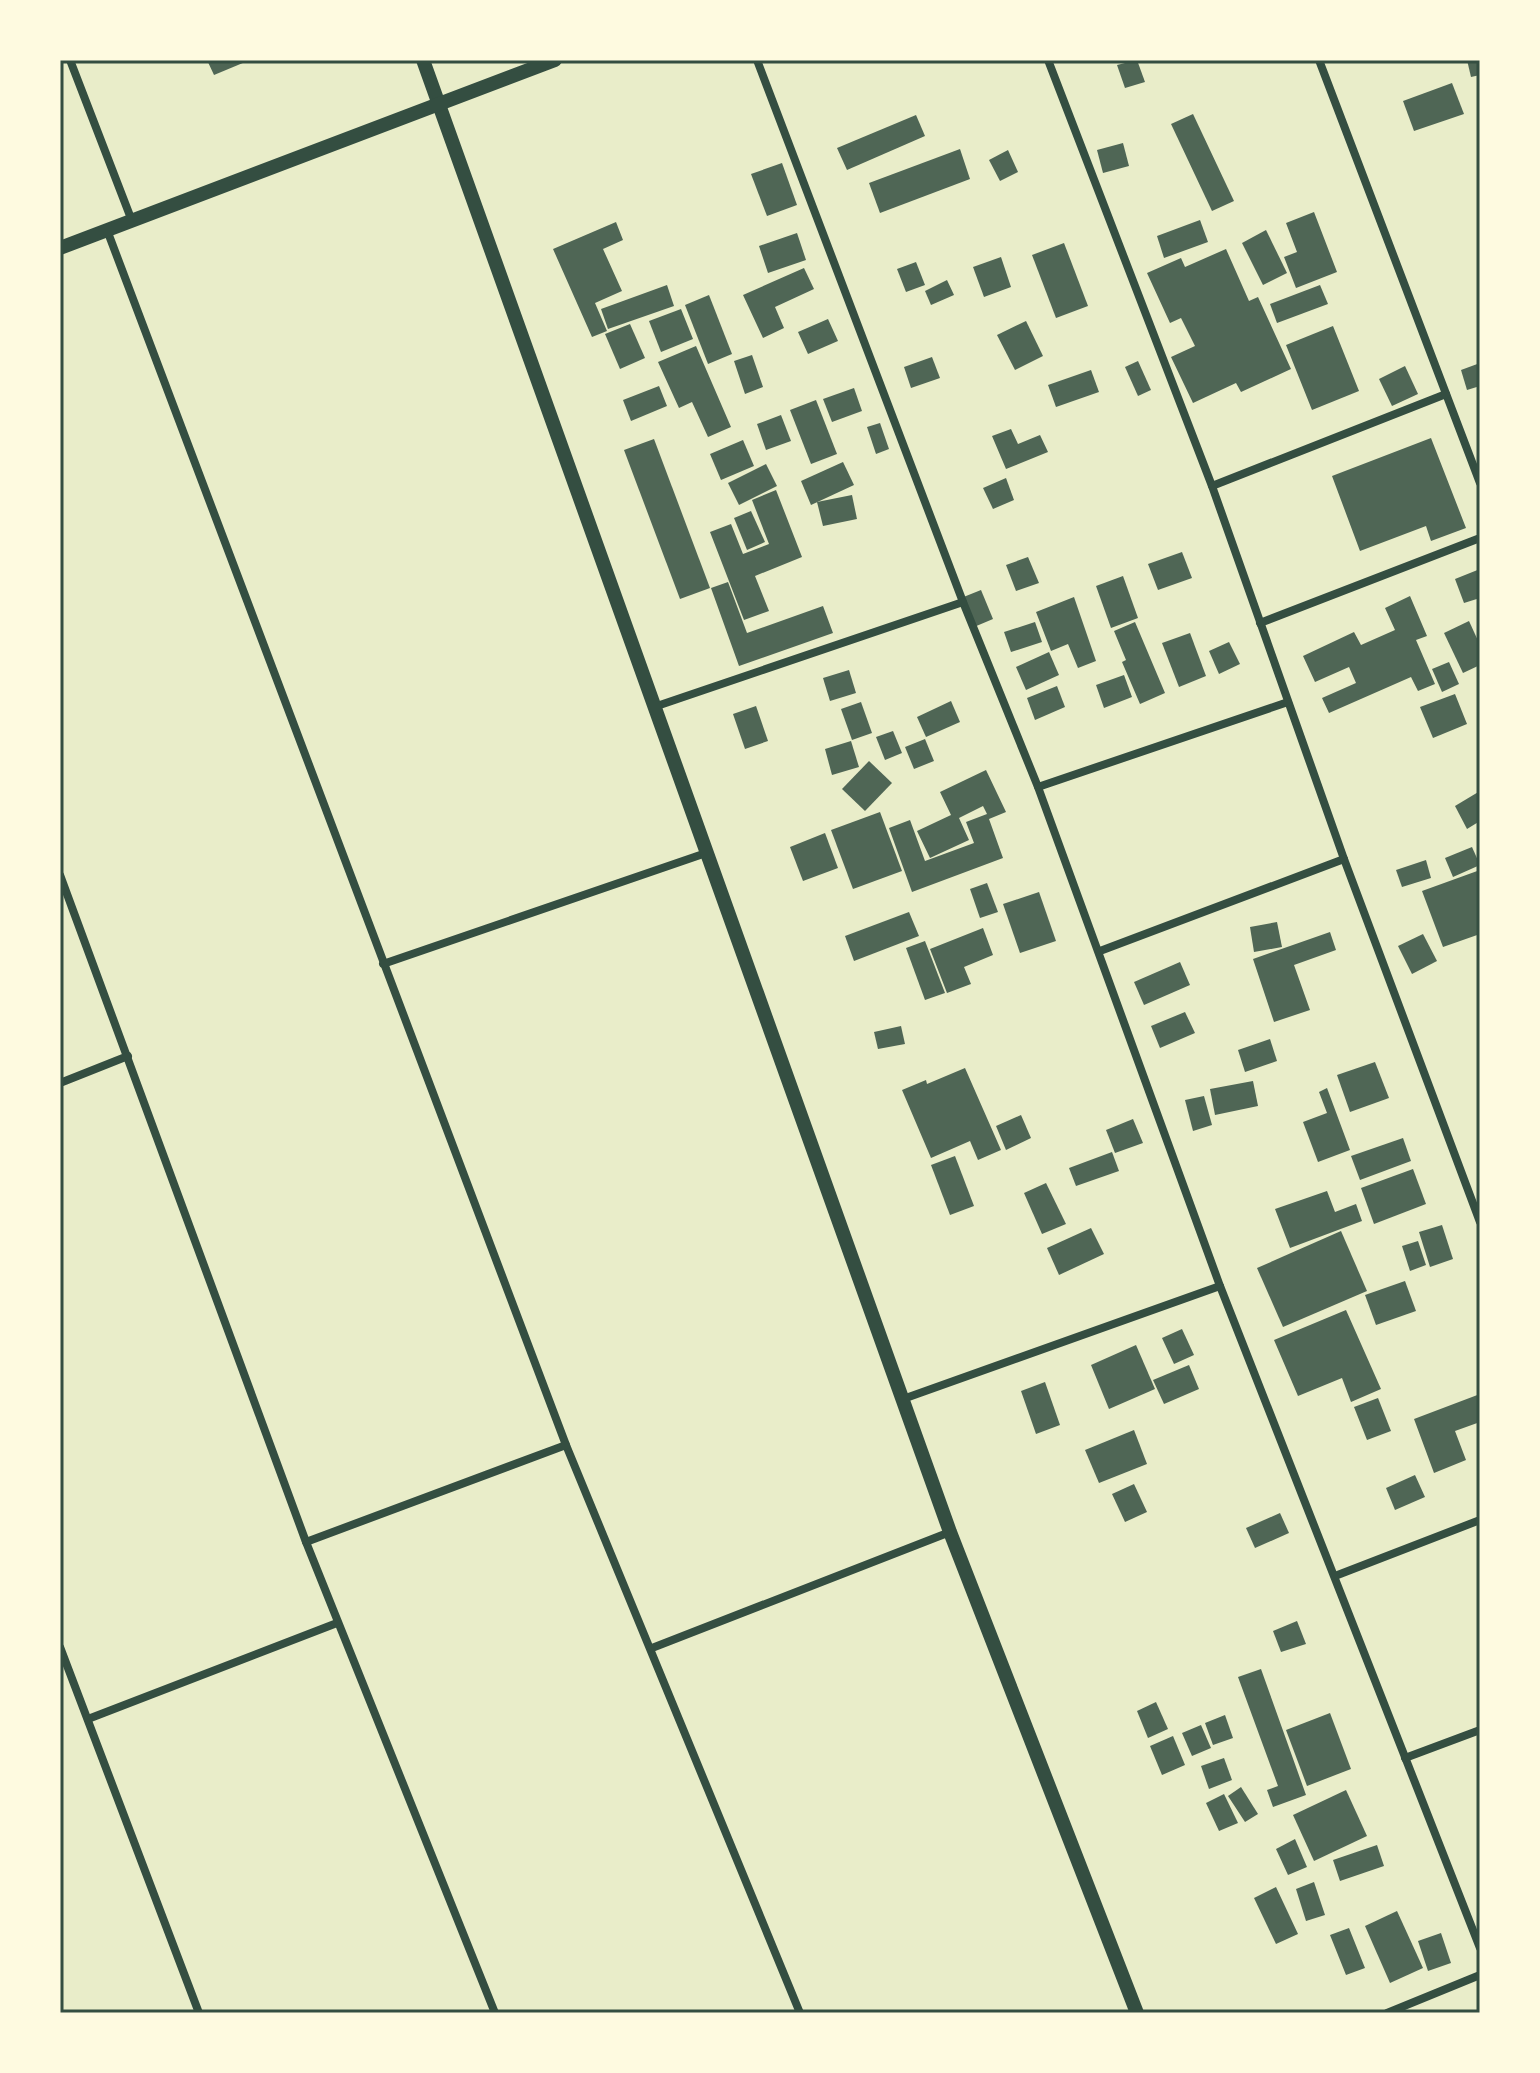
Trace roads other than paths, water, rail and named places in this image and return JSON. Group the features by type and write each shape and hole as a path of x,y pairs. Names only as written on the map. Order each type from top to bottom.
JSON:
{"street":[{"path":"70,60 132,221"},
{"path":"423,60 950,1532 1137,2013"},
{"path":"60,248 555,60"},
{"path":"757,60 963,602 1100,951 1220,1286 1480,1948"},
{"path":"1048,60 1212,486 1344,859 1476,1198 1480,1222"},
{"path":"1319,60 1480,483"},
{"path":"107,230 566,1445 800,2013"},
{"path":"1212,486 1446,394"},
{"path":"1260,623 1480,538"},
{"path":"654,707 963,602"},
{"path":"1038,787 1288,702"},
{"path":"383,964 706,853"},
{"path":"1100,951 1344,859"},
{"path":"60,875 306,1542 495,2013"},
{"path":"60,1083 128,1056"},
{"path":"903,1399 1220,1286"},
{"path":"306,1542 566,1445"},
{"path":"1335,1576 1480,1520"},
{"path":"652,1648 950,1532"},
{"path":"88,1719 337,1623"},
{"path":"60,1647 199,2013"},
{"path":"1405,1758 1480,1730"},
{"path":"1387,2013 1480,1975"}]}
